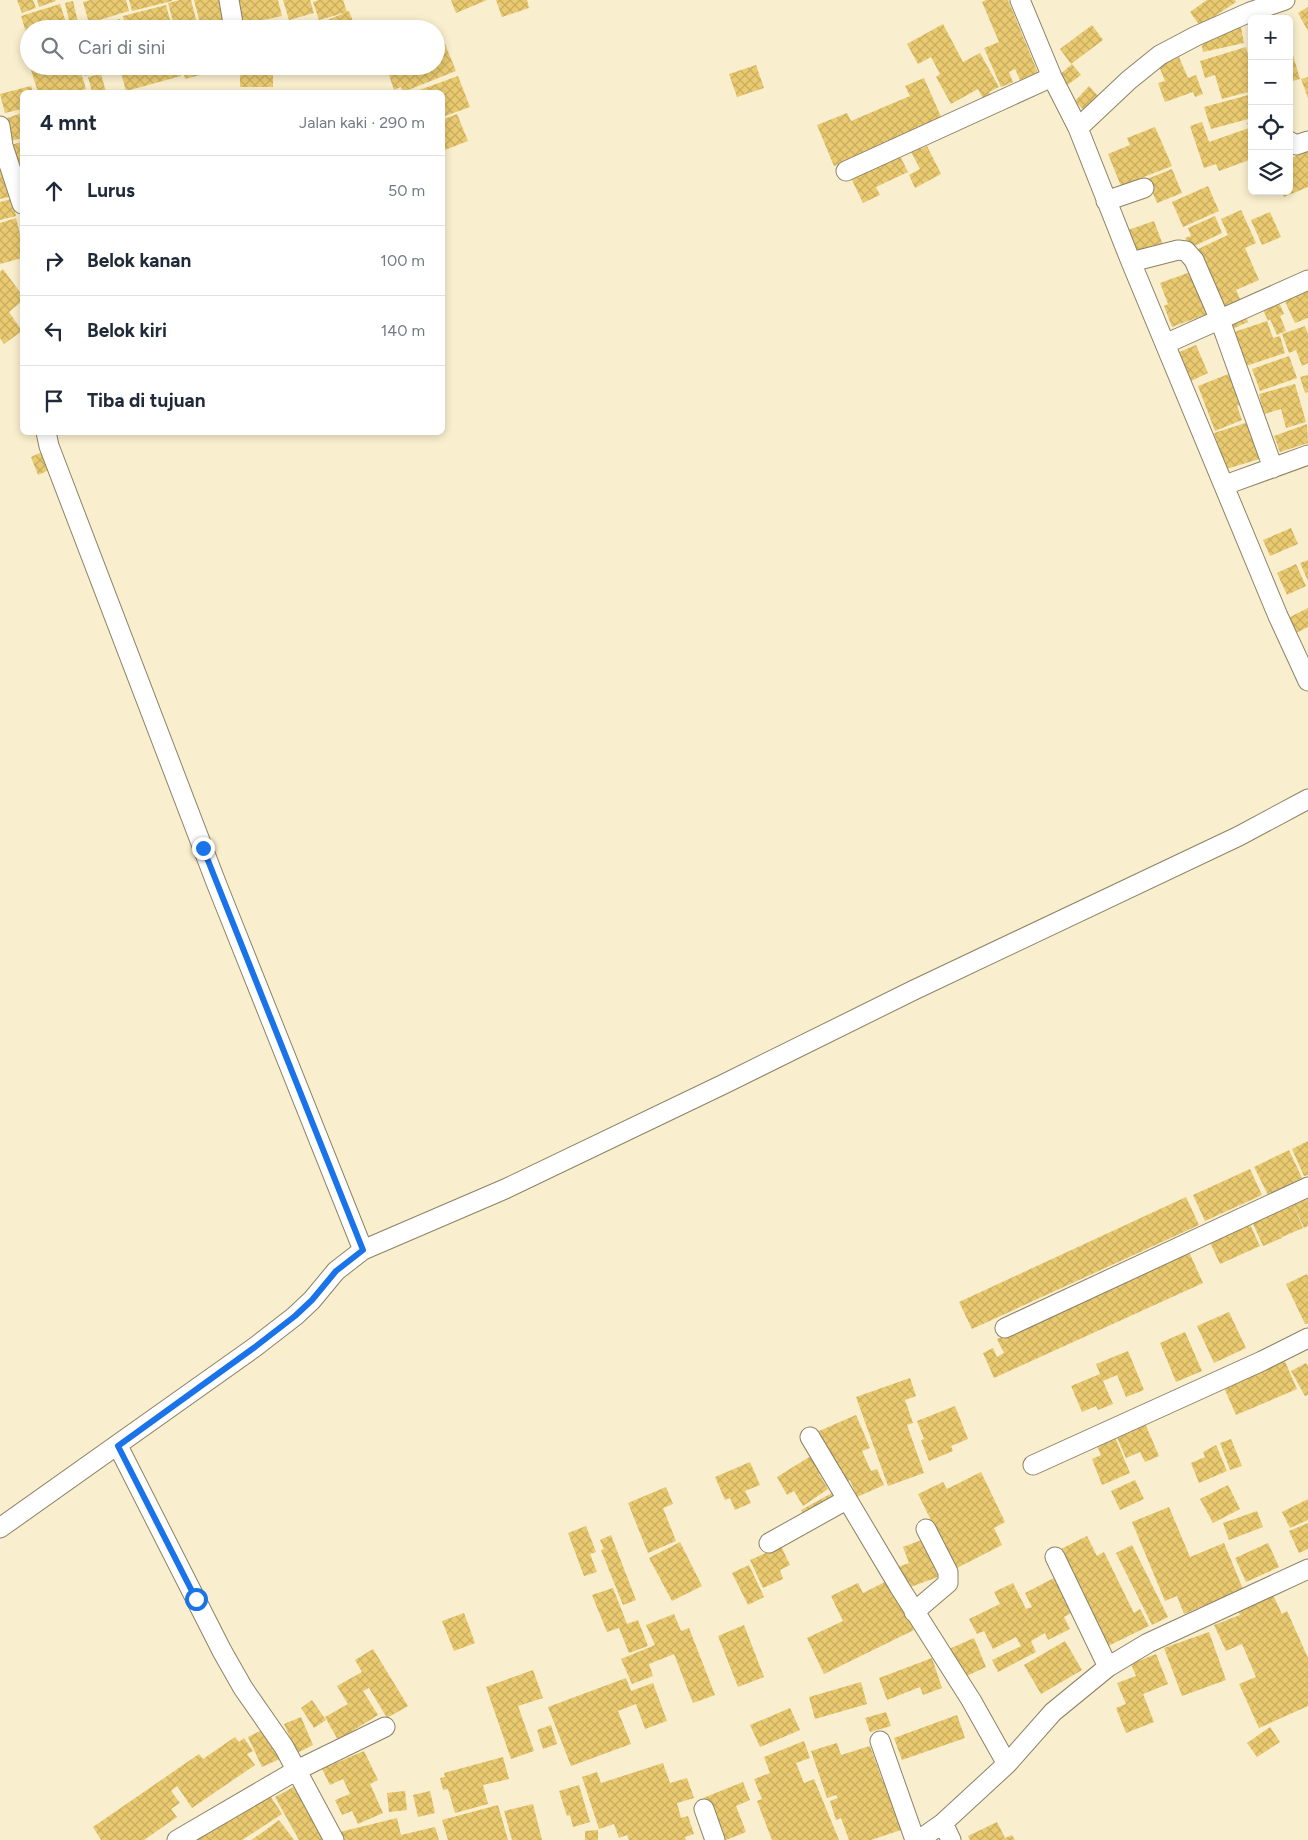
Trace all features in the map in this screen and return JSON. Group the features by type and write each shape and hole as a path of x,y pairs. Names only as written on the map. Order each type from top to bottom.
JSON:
{"street":[{"path":"230,0 233,20"},
{"path":"1020,0 1052,77 1075,122 1278,616 1308,681"},
{"path":"1253,15 1285,0"},
{"path":"1075,122 1160,55 1196,36 1248,17"},
{"path":"846,170 1052,77"},
{"path":"0,126 3,146 20,198"},
{"path":"1293,144 1296,145 1308,141"},
{"path":"1106,200 1144,188"},
{"path":"1131,262 1178,250 1186,251 1194,260 1220,320 1273,468"},
{"path":"1165,344 1308,280"},
{"path":"47,435 49,446 214,876 363,1250"},
{"path":"1225,485 1308,455"},
{"path":"0,1528 255,1347 295,1316 312,1300 336,1271 363,1250 532,1176 914,990 1239,836 1308,799"},
{"path":"1005,1328 1308,1186"},
{"path":"1033,1465 1262,1361 1308,1338"},
{"path":"810,1437 914,1612 971,1700 1007,1764"},
{"path":"118,1446 222,1650 243,1688 284,1747 334,1840"},
{"path":"769,1543 846,1500"},
{"path":"914,1612 948,1584 948,1572 926,1528"},
{"path":"1055,1557 1108,1667"},
{"path":"880,1741 917,1840 947,1832 1053,1712 1108,1667 1148,1643 1308,1569"},
{"path":"177,1840 296,1770 385,1726"},
{"path":"704,1809 715,1840"}],"building":[{"path":"17,0 33,0 36,8 22,13"},
{"path":"37,0 55,0 56,1 39,7"},
{"path":"91,0 126,0 129,11 99,20 88,20 83,2"},
{"path":"129,0 172,0 172,1 132,11"},
{"path":"191,0 196,20 173,20 168,3"},
{"path":"194,0 222,0 228,20 199,20"},
{"path":"234,0 278,0 282,16 263,20 239,20"},
{"path":"283,0 310,0 314,13 289,20"},
{"path":"319,0 343,0 347,12 319,20 313,2"},
{"path":"451,0 487,0 456,13"},
{"path":"496,0 527,0 529,8 502,17"},
{"path":"986,0 1008,0 1038,73 1020,80 1015,69 1009,72 1013,82 1001,87 984,48 999,42 982,2"},
{"path":"1207,0 1235,0 1236,2 1200,26 1190,12"},
{"path":"73,1 78,20 69,20 65,3"},
{"path":"60,4 65,20 22,20 21,16"},
{"path":"166,5 170,20 124,20 123,16"},
{"path":"1308,7 1308,31 1298,13"},
{"path":"349,11 352,20 328,20"},
{"path":"943,24 963,62 980,53 999,87 989,92 991,96 984,100 978,89 951,104 936,77 940,74 931,57 918,64 907,44"},
{"path":"1092,25 1103,40 1071,64 1060,49"},
{"path":"1241,27 1244,43 1203,52 1200,36"},
{"path":"445,44 456,71 408,90 402,90 401,87 394,90 389,75 445,75"},
{"path":"1246,47 1248,54 1248,92 1222,99 1215,75 1205,78 1200,61"},
{"path":"1293,55 1300,79 1293,81"},
{"path":"1179,57 1188,78 1196,75 1203,94 1195,97 1193,92 1165,102 1158,83 1165,81 1159,66"},
{"path":"1072,64 1081,75 1066,86 1058,76"},
{"path":"756,65 764,88 737,97 729,74"},
{"path":"33,75 82,75 86,89 83,90 37,90"},
{"path":"101,75 105,90 91,90 88,77"},
{"path":"122,75 181,76 130,90 126,90"},
{"path":"184,75 200,75 185,79"},
{"path":"240,75 273,75 273,87 240,87"},
{"path":"458,76 470,107 445,116 445,90 420,90"},
{"path":"1308,77 1308,98 1301,79"},
{"path":"924,78 942,119 834,166 817,125 847,113 851,121 910,96 905,86"},
{"path":"31,86 32,90 20,90 20,109 5,113 0,94"},
{"path":"1089,86 1100,98 1086,113 1075,101"},
{"path":"1248,95 1248,119 1211,129 1204,107"},
{"path":"20,114 20,139 11,141 4,119"},
{"path":"457,114 468,141 445,150 445,119"},
{"path":"1202,122 1209,142 1248,128 1248,160 1219,171 1216,164 1204,168 1190,126"},
{"path":"1155,127 1172,166 1121,186 1108,154 1130,145 1127,138"},
{"path":"20,142 20,164 16,165 10,145"},
{"path":"918,143 921,149 927,146 941,174 915,188 909,175 920,169 909,148"},
{"path":"1308,151 1308,187 1293,193 1293,157"},
{"path":"899,154 908,172 876,187 880,195 863,203 850,176"},
{"path":"0,165 2,165 9,197 0,199"},
{"path":"1172,169 1182,193 1157,203 1147,179"},
{"path":"1208,186 1219,211 1183,227 1172,202"},
{"path":"11,199 16,216 0,220 0,202"},
{"path":"1241,210 1256,243 1245,248 1259,280 1236,290 1242,303 1224,311 1196,250 1228,235 1221,219"},
{"path":"1270,212 1281,237 1262,245 1251,220"},
{"path":"1215,216 1222,233 1190,248 1185,238 1191,236 1188,228"},
{"path":"16,218 20,234 20,259 0,264 0,223"},
{"path":"1154,221 1164,248 1134,259 1128,230"},
{"path":"3,269 20,292 20,303 9,312 20,328 20,332 4,344 0,338 0,272"},
{"path":"1193,271 1213,312 1172,327 1164,306 1168,304 1160,283"},
{"path":"1308,286 1308,318 1295,323 1283,297"},
{"path":"1278,300 1284,314 1280,316 1286,331 1277,335 1262,307"},
{"path":"1244,311 1248,322 1230,330 1225,319"},
{"path":"1267,321 1273,338 1280,336 1285,353 1243,367 1231,333"},
{"path":"1305,326 1308,334 1308,363 1302,366 1296,350 1289,353 1282,334"},
{"path":"1196,345 1208,373 1189,382 1177,353"},
{"path":"1289,356 1297,378 1260,391 1252,369"},
{"path":"1231,373 1243,404 1237,406 1242,420 1215,431 1198,386"},
{"path":"1308,375 1308,392 1305,393 1300,377"},
{"path":"1295,384 1306,422 1286,428 1281,409 1264,414 1259,394"},
{"path":"1255,420 1266,457 1226,469 1214,433"},
{"path":"1307,424 1308,443 1280,452 1274,436"},
{"path":"42,452 49,470 38,475 31,457"},
{"path":"1291,528 1298,544 1270,556 1263,540"},
{"path":"1308,560 1308,581 1300,563"},
{"path":"1296,564 1306,586 1287,595 1277,573"},
{"path":"1308,608 1308,627 1296,633 1288,618"},
{"path":"1308,1141 1308,1175 1304,1176 1292,1149"},
{"path":"1289,1150 1302,1178 1268,1195 1254,1167"},
{"path":"1250,1169 1262,1195 1205,1221 1193,1195"},
{"path":"1308,1191 1308,1226 1304,1228 1291,1199"},
{"path":"1186,1197 1199,1225 972,1329 959,1302"},
{"path":"1291,1199 1303,1228 1282,1237 1279,1230 1282,1238 1263,1246 1250,1217"},
{"path":"1247,1218 1260,1246 1220,1264 1207,1236"},
{"path":"1189,1252 1203,1283 994,1378 983,1353 993,1348 997,1357 1004,1353 997,1339"},
{"path":"1307,1274 1308,1323 1305,1324 1286,1284"},
{"path":"1229,1312 1246,1348 1214,1363 1197,1326"},
{"path":"1185,1332 1202,1371 1176,1382 1160,1343"},
{"path":"1128,1351 1144,1390 1126,1397 1117,1375 1103,1381 1113,1404 1098,1410 1096,1406 1082,1412 1071,1386 1100,1374 1096,1364"},
{"path":"1283,1357 1297,1389 1236,1415 1222,1383"},
{"path":"1306,1363 1308,1366 1308,1395 1305,1396 1291,1371"},
{"path":"910,1378 916,1396 905,1400 913,1423 907,1425 924,1473 888,1486 856,1397"},
{"path":"955,1406 968,1439 951,1446 953,1451 929,1461 921,1440 924,1439 917,1421"},
{"path":"856,1415 870,1448 862,1451 871,1471 877,1469 884,1485 857,1497 850,1480 842,1484 819,1431"},
{"path":"1144,1421 1159,1456 1145,1462 1140,1452 1126,1458 1115,1433"},
{"path":"1115,1437 1130,1473 1102,1485 1092,1459 1101,1455 1094,1438"},
{"path":"1231,1439 1242,1466 1230,1470 1220,1443"},
{"path":"1216,1445 1227,1471 1199,1483 1191,1463 1205,1457 1203,1452"},
{"path":"814,1454 825,1471 819,1474 828,1489 803,1506 794,1491 787,1495 777,1477"},
{"path":"750,1462 760,1485 745,1491 751,1503 735,1510 730,1498 725,1500 715,1477"},
{"path":"981,1472 1005,1522 994,1528 1002,1545 955,1569 918,1494 943,1482 947,1489"},
{"path":"1135,1480 1144,1499 1120,1510 1111,1491"},
{"path":"1228,1485 1240,1509 1213,1523 1200,1499"},
{"path":"666,1487 673,1504 663,1508 676,1541 648,1553 628,1503"},
{"path":"832,1493 836,1500 806,1518 801,1510"},
{"path":"1308,1499 1308,1520 1290,1528 1282,1512"},
{"path":"1169,1507 1190,1557 1224,1543 1243,1589 1184,1614 1177,1596 1165,1601 1132,1522"},
{"path":"1257,1511 1263,1527 1229,1540 1223,1523"},
{"path":"1308,1523 1308,1549 1299,1553 1289,1531"},
{"path":"586,1526 596,1552 590,1554 597,1572 584,1576 568,1533"},
{"path":"611,1535 636,1600 623,1605 601,1550 604,1549 600,1540"},
{"path":"1087,1536 1097,1556 1104,1552 1134,1613 1140,1609 1149,1626 1104,1648 1057,1551"},
{"path":"924,1539 938,1577 905,1589 898,1567 909,1563 903,1547"},
{"path":"680,1542 702,1586 672,1601 649,1558"},
{"path":"1268,1543 1279,1567 1246,1582 1235,1558"},
{"path":"1132,1545 1168,1617 1152,1625 1116,1553"},
{"path":"781,1546 790,1565 780,1570 783,1579 763,1588 750,1560"},
{"path":"749,1565 764,1597 748,1605 732,1573"},
{"path":"1054,1578 1071,1613 1064,1617 1070,1629 1048,1640 1045,1633 1031,1641 1036,1652 998,1672 992,1660 1021,1646 1016,1637 993,1649 984,1631 977,1634 969,1619 1000,1604 994,1592 1013,1583 1026,1609 1032,1607 1025,1593"},
{"path":"889,1580 914,1630 824,1674 807,1638 843,1621 831,1596 858,1583 863,1593"},
{"path":"613,1588 627,1624 638,1620 648,1646 629,1653 619,1628 607,1632 592,1595"},
{"path":"1273,1595 1282,1614 1287,1611 1308,1658 1308,1706 1259,1728 1239,1684 1256,1677 1242,1644 1226,1651 1214,1625 1240,1615 1238,1611"},
{"path":"464,1613 475,1643 454,1651 442,1621"},
{"path":"674,1614 681,1631 689,1628 715,1695 693,1703 674,1654 649,1664 653,1676 632,1684 621,1659 655,1645 646,1625"},
{"path":"744,1625 764,1677 738,1687 718,1636"},
{"path":"1209,1632 1226,1680 1182,1696 1164,1648"},
{"path":"974,1638 986,1667 960,1679 947,1650"},
{"path":"1065,1641 1082,1670 1041,1694 1024,1665"},
{"path":"373,1649 408,1706 387,1718 369,1688 363,1691 378,1715 338,1740 325,1717 348,1704 337,1686 362,1672 355,1660"},
{"path":"1156,1654 1168,1684 1143,1694 1154,1722 1126,1733 1116,1708 1126,1704 1117,1683 1136,1676 1131,1664"},
{"path":"932,1658 942,1688 923,1695 920,1687 887,1700 879,1678"},
{"path":"533,1670 543,1698 518,1706 534,1751 511,1759 486,1687"},
{"path":"626,1678 631,1691 653,1683 667,1721 645,1729 636,1704 618,1711 631,1744 571,1766 548,1707"},
{"path":"861,1682 867,1704 815,1719 809,1697"},
{"path":"312,1700 326,1720 314,1728 301,1708"},
{"path":"790,1708 800,1730 760,1747 750,1725"},
{"path":"886,1712 891,1726 870,1732 865,1718"},
{"path":"957,1715 965,1738 902,1760 894,1738"},
{"path":"301,1717 313,1745 297,1753 284,1724"},
{"path":"551,1725 557,1744 543,1749 537,1730"},
{"path":"268,1727 282,1758 262,1767 248,1737"},
{"path":"1270,1727 1280,1742 1257,1757 1247,1743"},
{"path":"235,1737 239,1742 244,1738 253,1751 247,1754 255,1765 192,1808 177,1786 171,1791 180,1803 171,1809 177,1817 144,1840 101,1840 93,1827 199,1754 203,1759"},
{"path":"804,1741 810,1758 796,1763 804,1783 814,1779 839,1840 772,1840 757,1801 762,1799 754,1779 770,1773 764,1757"},
{"path":"837,1743 841,1755 870,1746 883,1782 888,1781 904,1829 871,1840 849,1840 841,1818 836,1820 830,1801 838,1798 836,1795 827,1798 811,1751"},
{"path":"364,1751 378,1780 370,1784 383,1813 358,1824 352,1811 342,1815 335,1800 350,1794 343,1779 330,1785 322,1769"},
{"path":"503,1757 509,1779 483,1785 488,1804 455,1813 448,1789 443,1790 440,1778 445,1777 444,1773"},
{"path":"663,1763 670,1783 687,1778 694,1798 677,1803 681,1818 688,1816 694,1834 685,1837 686,1840 629,1840 627,1835 619,1838 614,1824 599,1829 582,1777 597,1772 601,1783"},
{"path":"743,1782 750,1800 736,1806 746,1832 726,1840 720,1840 703,1798"},
{"path":"301,1783 324,1840 299,1840 275,1797"},
{"path":"579,1785 590,1822 573,1827 570,1815 567,1816 559,1791"},
{"path":"267,1791 282,1814 242,1840 192,1840"},
{"path":"405,1791 407,1810 389,1812 387,1793"},
{"path":"430,1791 435,1813 418,1817 413,1795"},
{"path":"533,1804 542,1840 512,1840 504,1811"},
{"path":"498,1805 508,1840 448,1840 442,1820"},
{"path":"397,1818 401,1835 435,1827 439,1840 342,1840 340,1832"},
{"path":"279,1820 294,1840 251,1840 263,1832"},
{"path":"997,1822 1005,1838 1012,1835 1015,1840 970,1840 968,1836"},
{"path":"598,1830 598,1840 585,1840 585,1831"}],"route":[{"path":"196,1599 118,1446 295,1316 312,1300 336,1271 363,1250 203,848"}]}
